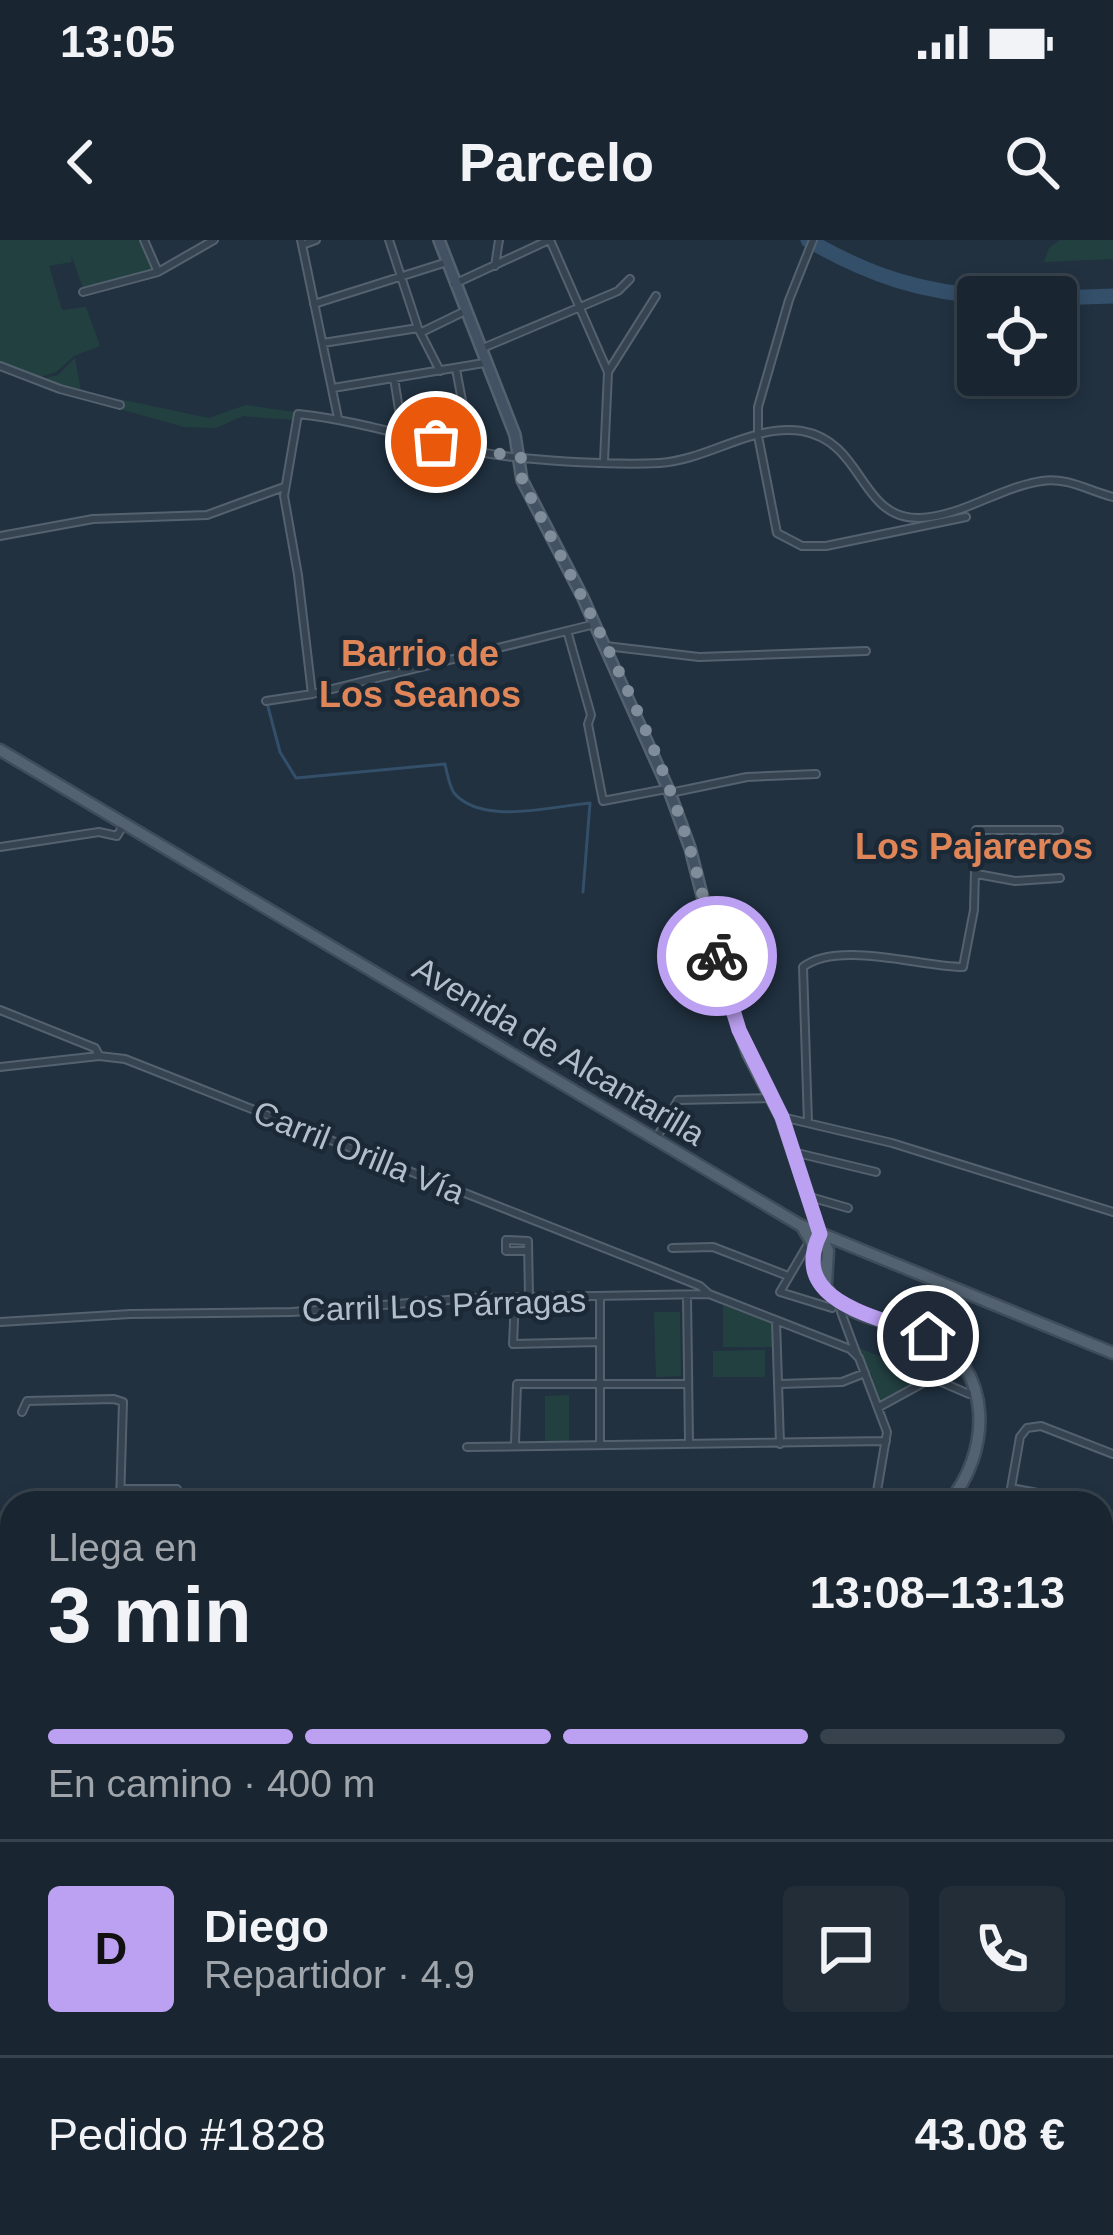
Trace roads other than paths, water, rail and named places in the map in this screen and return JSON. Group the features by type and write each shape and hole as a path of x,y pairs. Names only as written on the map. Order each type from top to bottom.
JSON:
{"main road":[{"path":"439,240 522,458 522,480 596,624 669,790 690,848 730,1005 748,1054 782,1117 807,1196 819,1278 836,1306 934,1338 964,1367 976,1397 981,1430 972,1466 956,1491"},
{"name":"Avenida de Alcantarilla","path":"0,750 800,1225 815,1242 850,1247 1113,1353"},
{"path":"815,1242 828,1256"},
{"path":"836,1306 825,1275 828,1256 850,1247"}],"street":[{"path":"144,240 158,272"},
{"path":"83,292 158,272 214,240"},
{"path":"316,240 301,242 338,418"},
{"path":"389,240 420,330 440,371"},
{"path":"495,266 499,240"},
{"path":"454,284 550,240 608,372 604,460"},
{"path":"813,240 758,407 758,436 777,533 802,546 826,546 966,517"},
{"path":"314,304 447,262"},
{"path":"479,350 618,290 630,279"},
{"path":"608,372 656,296"},
{"path":"323,343 420,330 465,311"},
{"path":"333,388 484,363"},
{"path":"0,366 120,405"},
{"path":"456,369 471,449"},
{"path":"394,378 402,434"},
{"path":"312,694 286,486 298,414 338,418 522,458 663,463 797,430 829,439 848,455 870,494 896,515 920,518 1044,481 1061,481 1113,496"},
{"path":"400,422 466,415"},
{"path":"0,536 93,519 207,515 286,486"},
{"path":"266,701 312,694 596,624"},
{"path":"568,634 591,715 588,724 603,801 747,778 816,774"},
{"path":"606,646 716,658 866,651"},
{"path":"0,847 76,834 117,836 124,824"},
{"path":"1058,830 976,830 973,872 1016,881 1060,878"},
{"path":"808,1124 803,967 818,959 846,957 912,959 962,967 977,874"},
{"path":"0,1010 95,1048 99,1056"},
{"name":"Carril Orilla Vía","path":"0,1067 112,1056 664,1272 709,1294"},
{"path":"656,1139 678,1100 771,1098"},
{"path":"782,1117 892,1143 1113,1211"},
{"path":"793,1152 876,1172"},
{"path":"807,1196 848,1208"},
{"path":"815,1242 820,1258 828,1256"},
{"path":"815,1242 780,1292 836,1306 886,1425 877,1491"},
{"path":"672,1248 713,1247 788,1276"},
{"path":"528,1251 529,1298"},
{"name":"Carril Los Párragas","path":"0,1322 292,1312 404,1302 709,1294 850,1349 859,1358"},
{"path":"687,1296 689,1442"},
{"path":"515,1298 513,1344 600,1342"},
{"path":"600,1299 600,1443"},
{"path":"776,1320 780,1444"},
{"path":"778,1384 842,1382 865,1373"},
{"path":"879,1407 932,1378 969,1394"},
{"path":"515,1445 517,1384 688,1384"},
{"path":"22,1412 27,1401 122,1402 121,1489 177,1489"},
{"path":"1026,1491 1011,1488 1020,1437 1027,1428 1041,1426 1113,1454"},
{"path":"467,1447 886,1441"}],"waterway":[{"path":"808,240 853,264 898,280 957,293"},
{"path":"1077,297 1113,296"},
{"path":"267,703 280,752 296,778 445,764 454,793 482,809 519,812 590,803 583,892"}],"district":[{"name":"Barrio de Los Seanos","path":"420,674"},
{"name":"Los Pajareros","path":"974,846"}]}
